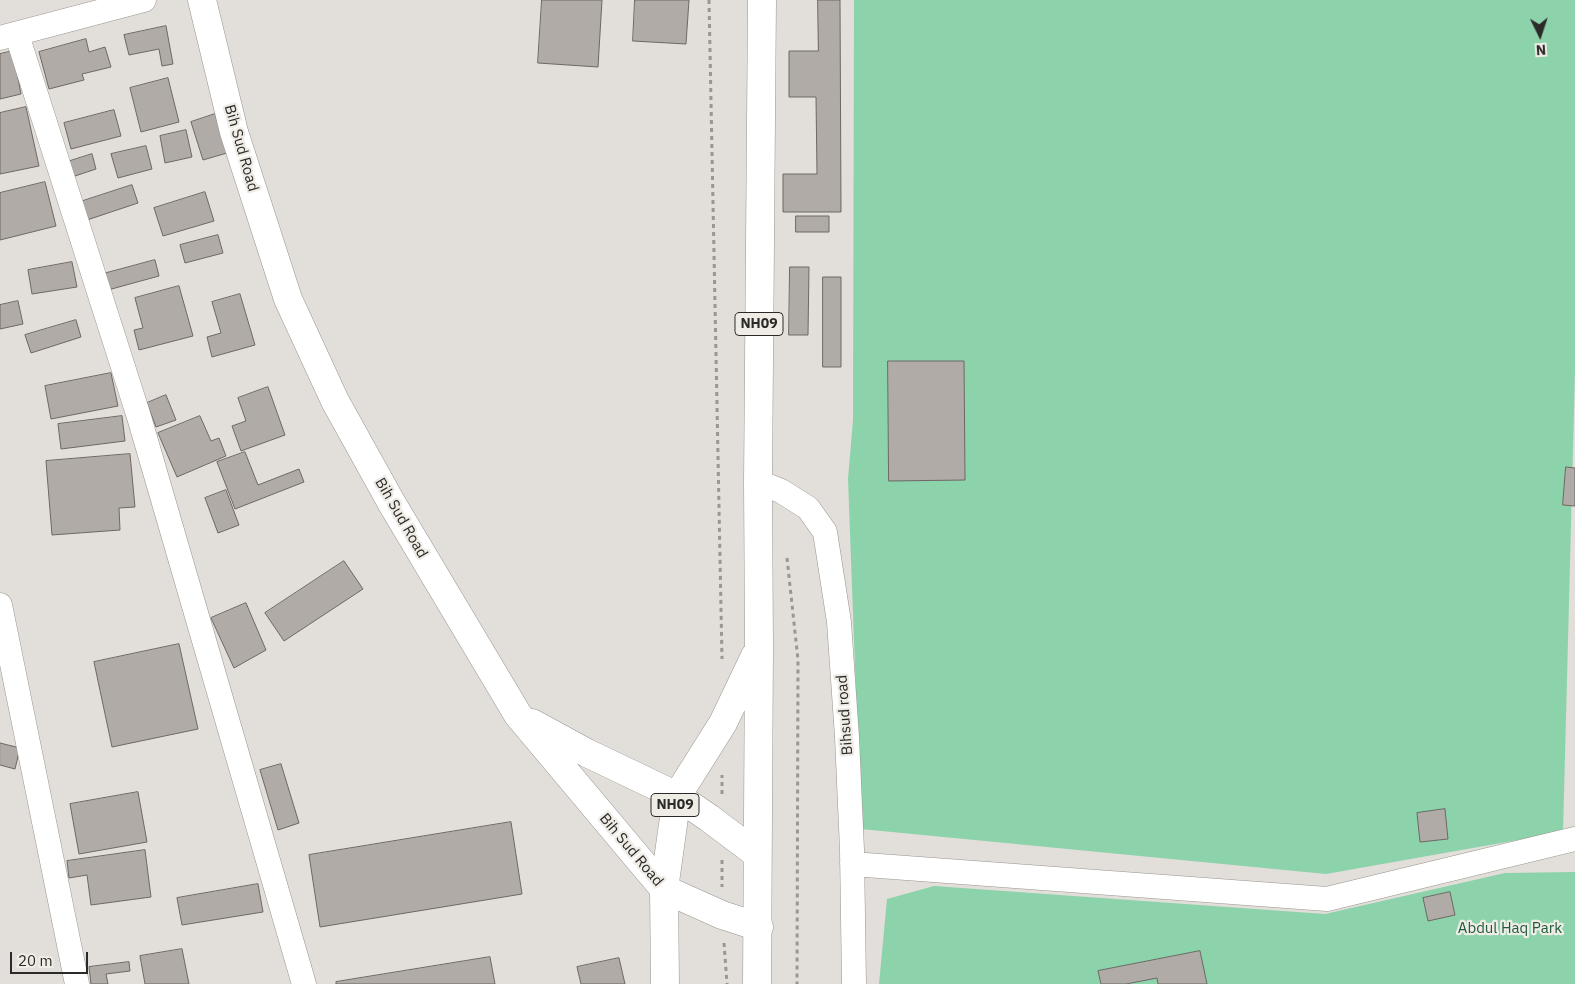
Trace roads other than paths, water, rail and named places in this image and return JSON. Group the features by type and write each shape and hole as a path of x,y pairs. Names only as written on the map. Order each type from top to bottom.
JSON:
{"main road":[{"name":"Bih Sud Road","path":"202,0 234,132 288,299 335,401 391,502 518,715 664,889 722,915 758,927"},
{"name":"NH09","path":"757,984 758,482 762,0"},
{"name":"NH09","path":"665,984 664,889 676,796 723,723 759,648"},
{"path":"518,715 587,753 676,796 722,827 757,854"}],"street":[{"path":"144,0 8,36 139,417 304,984"},
{"name":"Bihsud road","path":"758,482 781,491 808,508 824,532 839,622 847,737 854,984"},
{"path":"0,605 77,984"},
{"path":"852,864 1327,899 1575,839"}],"park label":[{"name":"Abdul Haq Park","path":"1510,929"}]}
